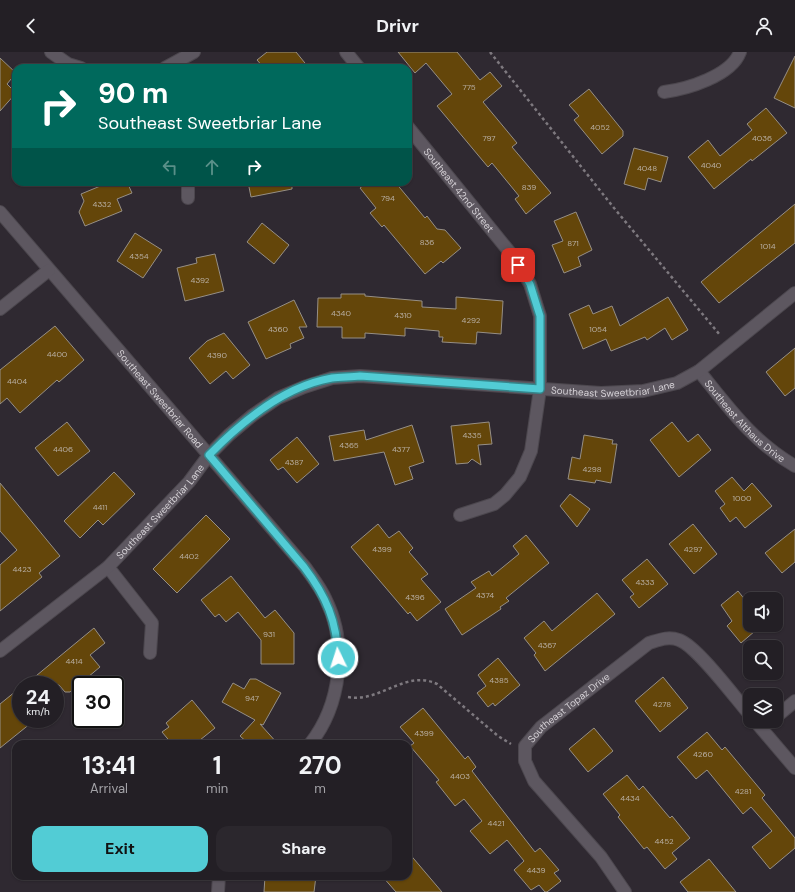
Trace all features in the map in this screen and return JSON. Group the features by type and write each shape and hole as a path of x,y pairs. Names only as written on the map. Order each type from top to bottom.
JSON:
{"street":[{"path":"51,52 68,64"},
{"path":"172,64 194,52"},
{"path":"346,52 356,64"},
{"path":"664,92 685,89 705,82 724,70 740,52"},
{"name":"Southeast 42nd Street","path":"412,132 512,255 530,284 540,316 540,389 531,451 520,477 505,495 494,504 460,515"},
{"path":"188,186 188,198"},
{"name":"Southeast Sweetbriar Road","path":"0,212 304,567 327,600 333,618 338,645 338,671 334,694 325,721 313,740"},
{"path":"0,309 49,270"},
{"name":"Southeast Sweetbriar Lane","path":"0,651 108,567 189,482 209,455 229,435 278,398 332,378 360,376 601,393 643,391 677,383 699,371 795,293"},
{"name":"Southeast Althaus Drive","path":"699,371 744,426 774,454 795,466"},
{"path":"108,567 152,622 150,653"},
{"name":"Southeast Topaz Drive","path":"625,892 601,857 534,781 525,761 525,746 541,727 649,643 665,638 680,640 695,652 743,707"},
{"path":"783,711 795,701"},
{"path":"762,728 795,768"},
{"path":"218,892 219,880"}],"path":[{"path":"490,52 619,214 730,346"},
{"path":"334,694 355,698 369,697 407,681 427,679 436,684 498,736 510,744 525,746"}],"building":[{"path":"267,52 296,52 306,64 260,64 257,60"},
{"path":"398,52 457,52 480,80 490,72 502,86 483,102 517,143 512,147 551,193 526,214 515,199 519,196 492,163 488,167 437,106 452,94 426,63 415,73 412,69 412,64 408,64"},
{"path":"795,56 795,108 774,98"},
{"path":"0,58 12,69 12,78 7,84 12,89 12,98 0,111"},
{"path":"589,89 623,131 623,136 602,154 574,120 579,116 569,105"},
{"path":"766,108 787,133 752,161 751,159 714,189 688,157 708,140 720,156 752,130 747,124"},
{"path":"634,148 668,157 661,182 648,178 645,190 624,184"},
{"path":"100,186 129,186 132,193 117,199 122,211 85,226 79,212 84,201 81,194"},
{"path":"249,186 292,186 292,189 251,197"},
{"path":"363,186 398,186 425,218 427,216 437,229 445,230 461,248 443,263 441,261 425,274 384,225 382,227 370,213 376,208 360,188"},
{"path":"795,204 795,243 719,303 701,282"},
{"path":"576,212 592,250 578,257 581,266 564,273 552,245 563,241 554,221"},
{"path":"262,223 289,245 274,264 247,242"},
{"path":"135,233 162,250 143,278 117,261"},
{"path":"215,254 224,291 185,301 177,268 197,263 196,258"},
{"path":"341,294 365,294 365,296 422,301 422,307 456,309 456,297 503,301 501,334 477,332 476,344 442,342 443,337 439,337 439,331 405,328 405,336 365,333 365,338 342,338 342,327 317,327 318,298 341,298"},
{"path":"668,297 688,330 672,340 665,328 647,340 645,337 611,351 606,339 583,349 569,314 589,305 593,314 612,306 620,326"},
{"path":"294,300 307,327 299,327 304,338 290,344 291,348 266,359 248,322"},
{"path":"55,326 84,360 59,382 57,380 20,413 7,398 0,404 0,370"},
{"path":"224,333 250,365 233,379 226,371 210,384 189,358 207,341"},
{"path":"795,348 795,388 785,396 766,372"},
{"path":"67,422 90,451 58,476 35,448"},
{"path":"489,422 492,444 478,445 481,465 472,459 468,463 456,464 451,426"},
{"path":"672,422 688,442 698,434 711,450 679,477 650,440"},
{"path":"412,425 424,462 409,467 413,479 395,485 384,452 334,461 329,436 364,430 366,440"},
{"path":"584,435 613,440 612,444 617,444 611,483 596,480 595,483 568,479 572,457 580,459"},
{"path":"297,437 319,464 297,483 283,467 278,470 270,460"},
{"path":"114,472 135,494 103,525 98,520 80,538 64,521"},
{"path":"732,477 744,491 752,483 772,506 745,528 736,517 730,522 720,508 725,504 715,491"},
{"path":"0,483 60,556 39,573 42,577 0,611 0,565 17,550 0,531"},
{"path":"570,494 590,509 577,527 560,506"},
{"path":"206,515 230,539 177,593 153,569"},
{"path":"378,524 389,538 399,531 413,548 409,552 428,574 421,579 441,602 417,621 410,612 408,614 351,547"},
{"path":"693,524 717,554 694,574 669,544"},
{"path":"795,529 795,562 782,573 765,553"},
{"path":"526,535 549,563 506,598 509,601 500,607 501,609 462,635 445,609 476,588 471,582 489,571 492,576 519,554 513,546"},
{"path":"647,559 668,584 639,608 630,597 634,594 622,580"},
{"path":"231,576 265,618 275,610 294,633 294,664 261,664 261,640 238,612 226,622 219,614 215,617 201,600"},
{"path":"738,591 743,597 743,632 754,632 741,643 727,626 732,621 721,605"},
{"path":"597,593 615,614 545,671 534,655 536,653 524,638 544,621 552,631"},
{"path":"94,628 105,643 90,655 100,667 89,676 72,676 72,690 70,692 64,691 64,676 36,676"},
{"path":"498,658 520,685 495,706 493,703 488,707 477,693 486,686 478,675"},
{"path":"663,677 688,708 660,732 635,701"},
{"path":"250,679 256,679 281,693 263,725 260,724 274,740 244,740 240,736 255,720 222,702 233,683 244,689"},
{"path":"12,694 12,728 25,728 0,748 0,704"},
{"path":"192,700 215,728 200,740 169,740 162,732 169,727 166,723"},
{"path":"423,708 465,759 468,756 476,767 472,771 535,852 540,848 559,870 554,873 561,881 547,892 545,892 539,885 531,890 514,870 524,861 507,840 490,854 470,831 482,821 464,799 455,806 436,782 439,780 412,748 412,744 414,743 412,740 400,727"},
{"path":"594,728 613,751 588,772 569,749"},
{"path":"707,732 722,750 725,747 765,795 762,798 795,838 795,848 770,869 752,847 772,831 751,807 743,814 707,770 696,779 677,757"},
{"path":"627,775 639,790 643,786 670,818 672,816 690,838 672,853 677,859 665,869 647,847 644,849 618,817 620,815 603,794"},
{"path":"412,857 442,892 396,892 386,880 412,880"},
{"path":"709,859 736,892 688,892 680,882"},
{"path":"265,880 316,880 314,892 264,892"}],"route":[{"path":"338,658 338,645 333,618 327,600 318,585 209,455 229,435 253,415 278,398 304,387 332,378 360,376 540,389 542,338 540,316 530,284 518,265"}]}
